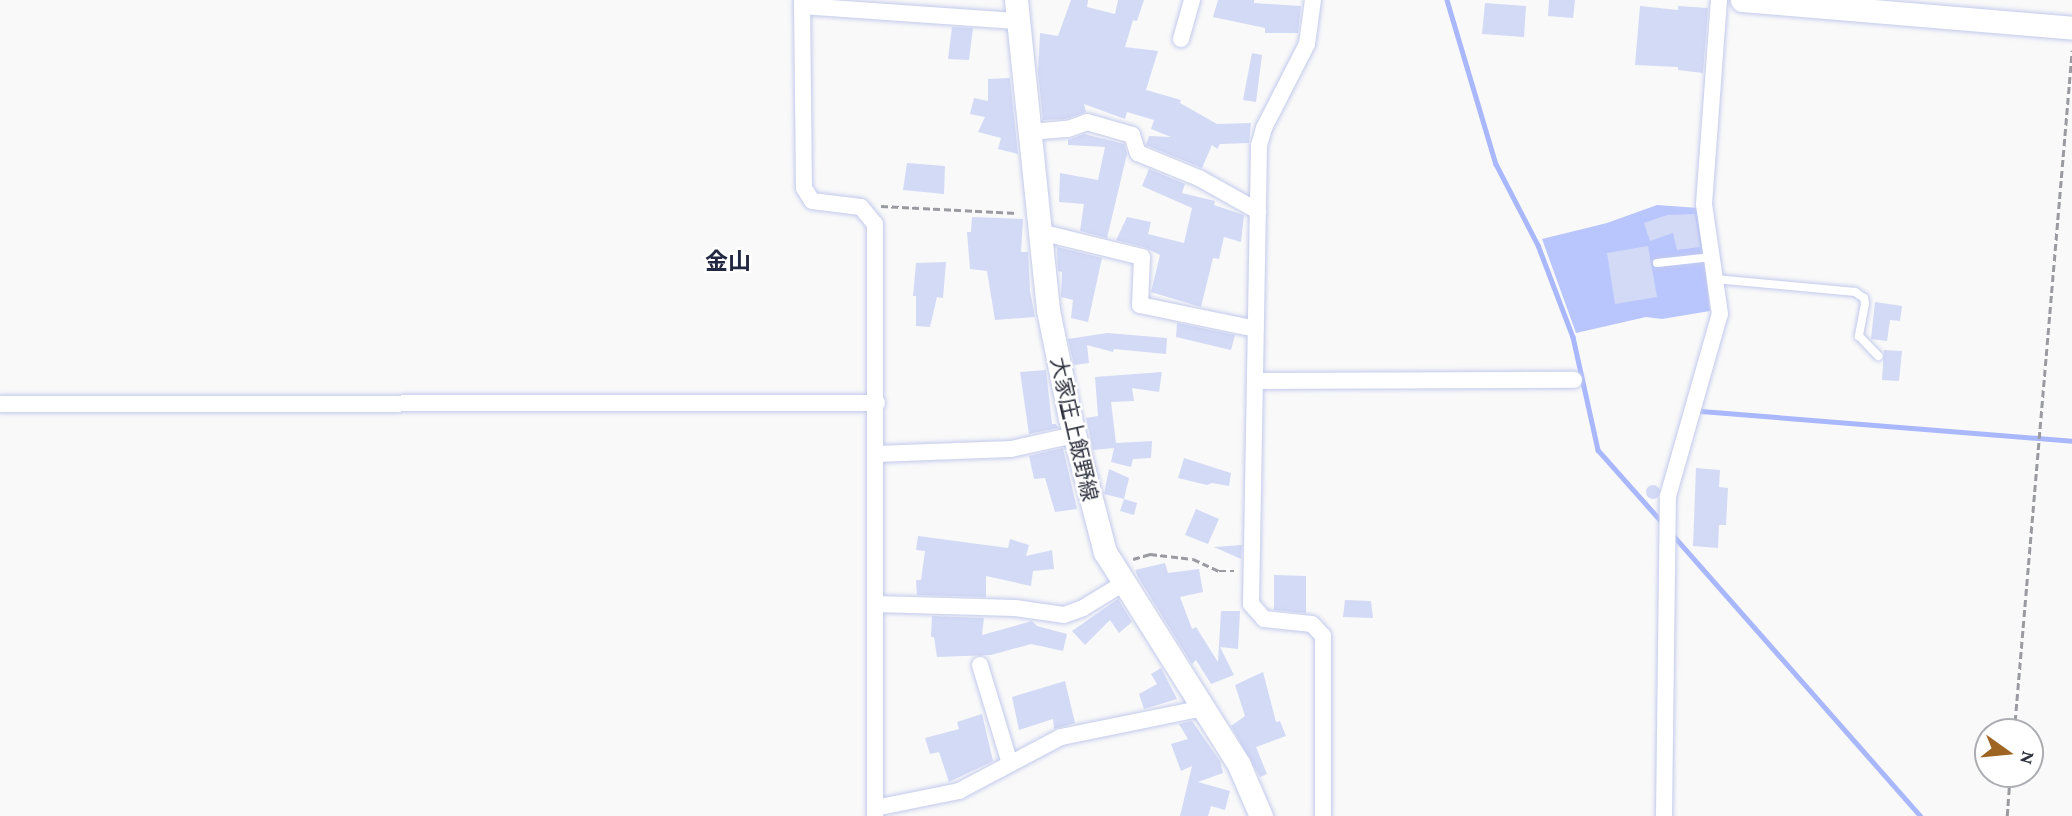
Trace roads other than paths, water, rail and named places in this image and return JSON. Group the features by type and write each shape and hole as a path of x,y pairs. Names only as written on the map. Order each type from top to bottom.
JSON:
{"main road":[{"path":"1742,0 2072,28"},
{"name":"大家庄上飯野線","path":"1017,11 1054,347 1105,552 1239,765 1261,816"}],"street":[{"path":"1181,39 1192,0"},
{"path":"1313,0 1307,44 1264,128 1259,146 1251,604 1265,619 1312,624 1323,636 1322,816"},
{"path":"1664,816 1668,496 1720,314 1704,204 1719,0"},
{"path":"1017,11 802,3 804,188 812,201 861,207 875,225 875,812 959,791 1061,737 1203,708"},
{"path":"1030,132 1068,129 1087,122 1132,135 1138,153 1199,178 1258,211"},
{"path":"1039,224 1142,257 1140,304 1256,329"},
{"path":"1255,381 1574,380"},
{"path":"0,404 877,403"},
{"path":"876,454 1012,449 1074,435"},
{"path":"876,604 1015,608 1064,615 1083,608 1119,574"},
{"path":"980,665 1010,764"}],"lane":[{"path":"1657,263 1712,257"},
{"path":"1715,279 1855,292 1864,298 1865,304 1858,336 1878,356"}],"waterway":[{"path":"1447,0 1496,164 1538,245 1573,337 1598,450 1662,522"},
{"path":"1701,411 2072,441"},
{"path":"1672,534 1921,816"}],"district":[{"name":"金山","path":"728,261"}]}
